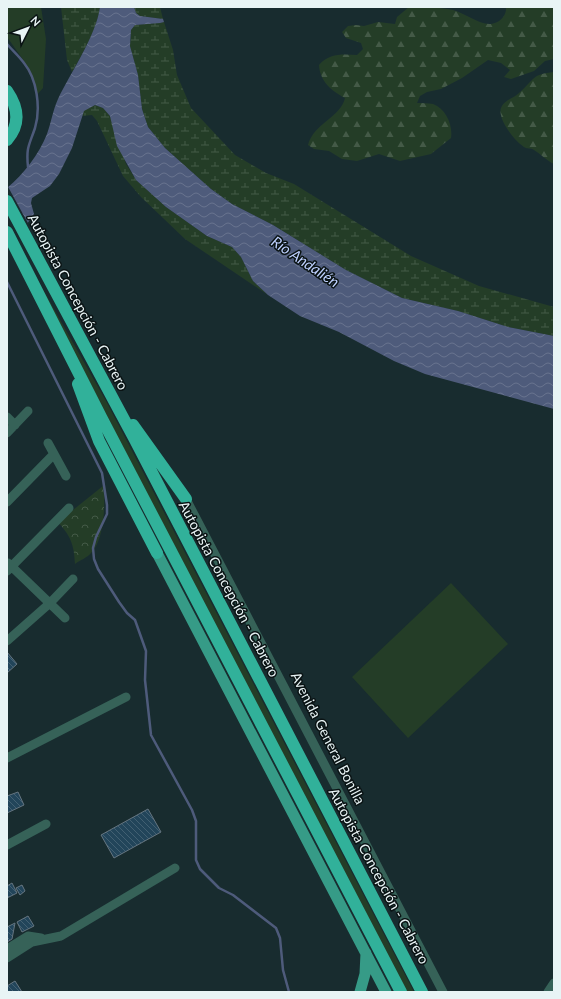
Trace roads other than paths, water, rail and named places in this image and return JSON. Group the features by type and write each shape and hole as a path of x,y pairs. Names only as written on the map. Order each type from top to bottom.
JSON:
{"highway":[{"path":"7,91 16,107 17,118 14,130 7,140"},
{"name":"Autopista Concepción - Cabrero","path":"7,201 105,385 422,992"},
{"path":"9,236 401,992"},
{"path":"59,334 99,441 157,553"},
{"path":"105,385 186,499"}],"main road":[{"path":"157,553 386,992"},
{"path":"360,992 365,974 366,953"}],"street":[{"path":"7,432 28,411"},
{"path":"7,417 15,424"},
{"path":"48,443 66,476"},
{"path":"7,502 54,454"},
{"name":"Avenida General Bonilla","path":"186,499 442,992"},
{"path":"65,618 9,567 69,508"},
{"path":"7,641 50,603 73,579"},
{"path":"7,758 126,697"},
{"path":"7,845 46,824"},
{"path":"7,958 32,942 61,936 175,868"},
{"path":"7,949 28,936 44,939"},
{"path":"548,992 554,983"}],"water":[{"name":"Río Andalién","path":"100,7 134,7 136,13 140,16 163,19 164,22 160,23 135,25 131,30 130,46 138,75 142,109 148,127 165,148 211,189 232,204 273,225 346,270 402,298 458,311 508,327 554,336 554,409 425,374 394,361 339,332 300,316 268,295 253,281 241,257 232,247 207,236 166,207 136,180 117,146 110,116 103,108 95,105 84,111 72,148 59,174 50,186 32,198 31,203 34,214 27,224 7,188 30,163 40,149 47,134 58,99 94,30"}],"waterway":[{"path":"7,44 22,60 32,77 37,94 38,112 28,151 28,167"},
{"path":"7,282 102,473 107,514 96,537 93,548 94,559 98,569 119,602 127,613 135,620 146,651 145,680 151,735 192,810 196,821 196,860 200,869 219,888 233,895 276,928 280,938 283,970 289,992"}]}
